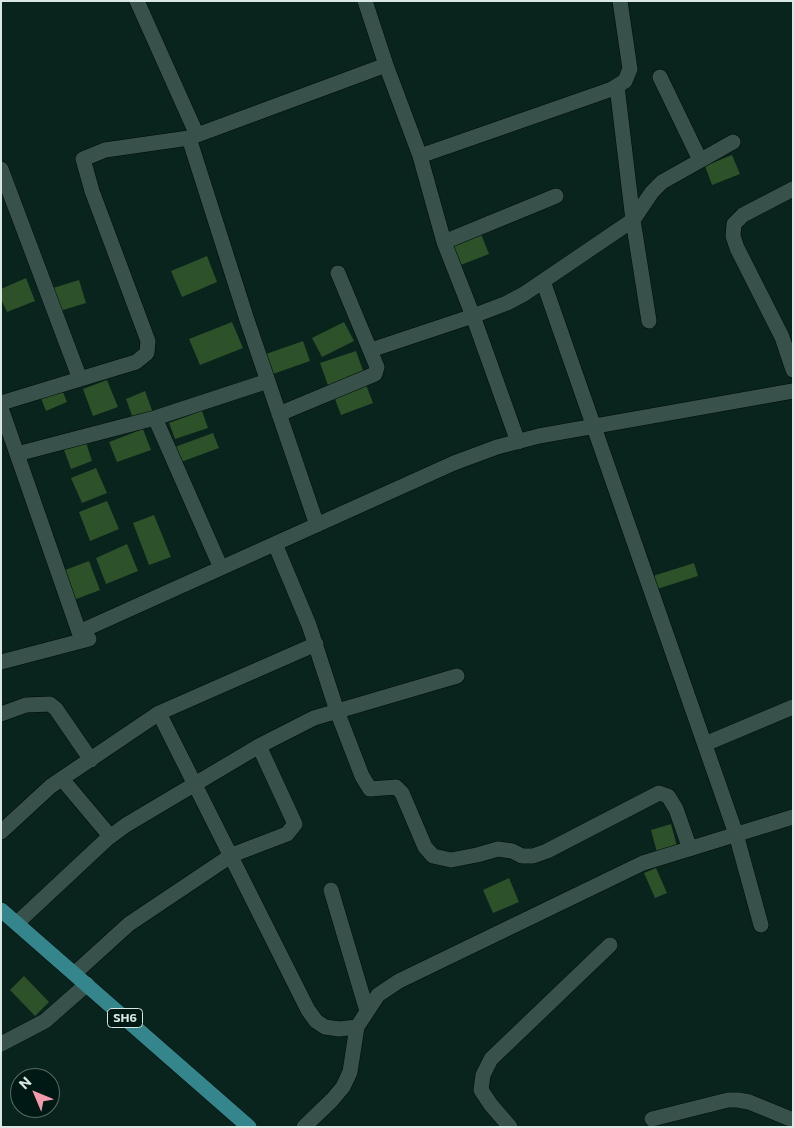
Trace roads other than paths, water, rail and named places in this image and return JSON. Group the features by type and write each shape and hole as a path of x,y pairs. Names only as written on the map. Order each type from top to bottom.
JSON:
{"main road":[{"name":"SH6","path":"1,910 249,1127"}],"street":[{"path":"137,1 193,136 268,381 317,525"},
{"path":"365,1 420,156 444,242 473,316 518,442"},
{"path":"420,156 617,86 625,81 630,69 620,1"},
{"path":"1,403 136,362 146,353 148,341 92,192 83,159 105,150 193,136 386,64"},
{"path":"660,78 700,160"},
{"path":"617,86 633,220 649,321"},
{"path":"371,350 473,316 507,303 524,294 633,220 652,192 662,182 733,142"},
{"path":"1,169 80,379"},
{"path":"793,189 743,215 734,224 733,236 737,248 782,337 793,370"},
{"path":"444,242 556,196"},
{"path":"279,414 375,374 377,367 371,350 338,273"},
{"path":"543,281 736,834 761,925"},
{"path":"17,454 156,418 268,381"},
{"path":"79,632 454,463 518,442 593,426 793,391"},
{"path":"1,408 79,632 88,639 1,662"},
{"path":"156,418 221,568"},
{"path":"275,544 316,644 337,712 362,776 370,789 396,787 402,793 425,847 433,856 451,860 498,849 512,851 522,856 533,856 659,793 668,796 676,808 690,848"},
{"path":"1,832 51,786 159,713 316,644"},
{"path":"17,923 110,836 259,746 314,718 457,676"},
{"path":"1,714 26,705 50,704 91,760"},
{"path":"704,744 793,707"},
{"path":"159,713 232,855 308,1010 316,1021 326,1027 338,1029 357,1027"},
{"path":"75,973 129,924 232,855 287,834 295,824 259,746"},
{"path":"62,779 110,836"},
{"path":"304,1127 332,1100 343,1086 350,1072 357,1027 367,1011 378,995 399,981 643,863 793,817"},
{"path":"331,890 367,1011"},
{"path":"510,1127 481,1090 482,1075 491,1059 610,945"},
{"path":"1,1044 45,1021 87,984"},
{"path":"652,1119 728,1100 738,1100 749,1102 793,1120"}]}
